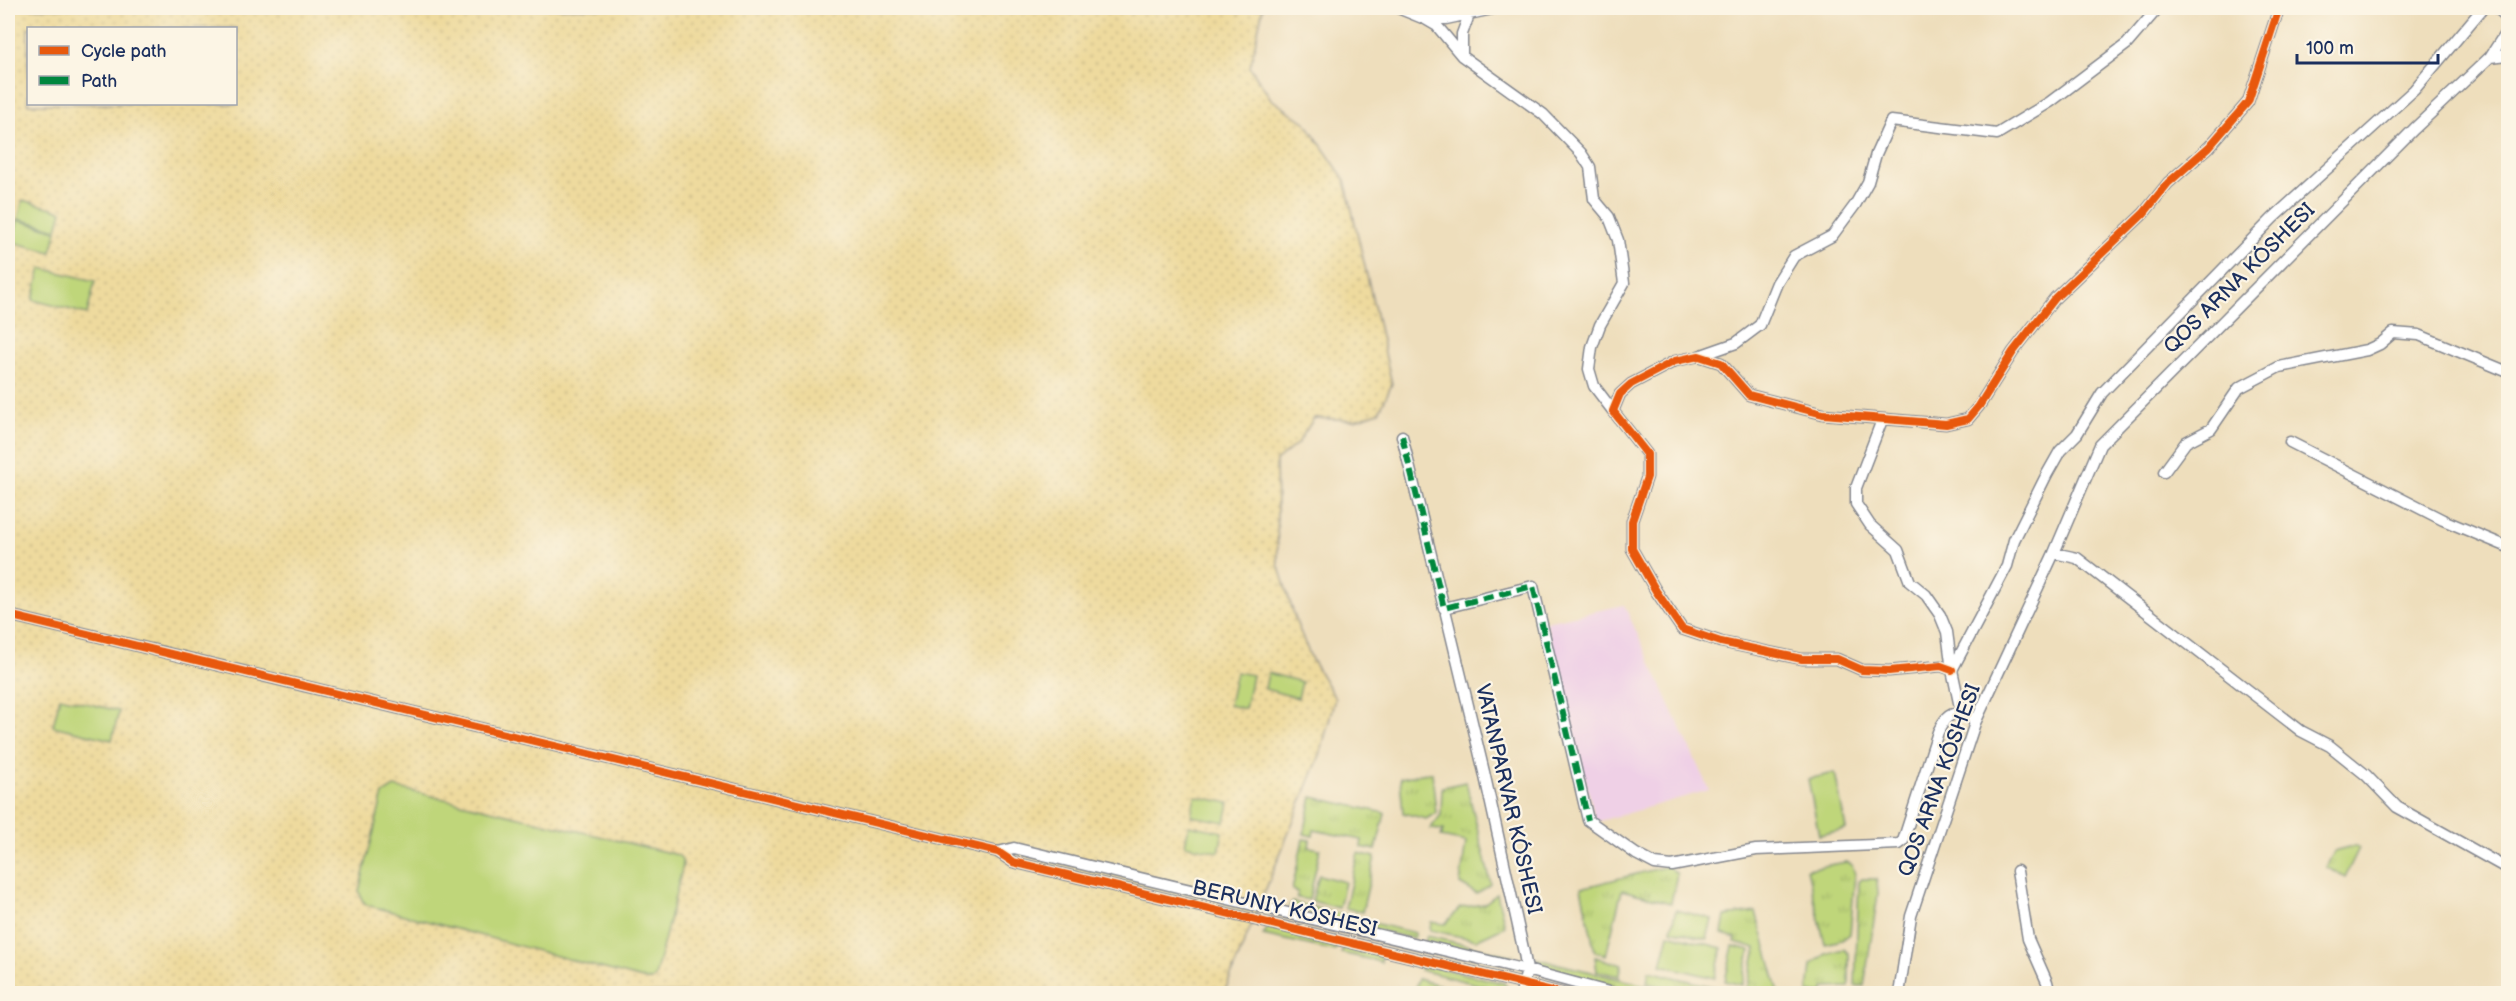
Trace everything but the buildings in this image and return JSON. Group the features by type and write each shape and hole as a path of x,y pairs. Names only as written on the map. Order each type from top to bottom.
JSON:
{"street":[{"path":"1398,8 1437,26 1462,56 1543,114 1581,153 1590,167 1594,199 1609,218 1618,240 1624,283 1600,325 1592,347 1589,369 1594,386 1647,454 1647,477 1632,521 1632,549 1682,629 1721,642 1802,659 1837,659 1862,670 1888,671 1941,666 1952,670"},
{"path":"1425,19 1446,20 1497,8"},
{"path":"1612,411 1620,394 1631,384 1675,361 1699,356 1736,343 1760,325 1778,283 1794,256 1832,237 1855,205 1868,182 1876,154 1891,122 1998,134 2050,102 2127,44 2158,8"},
{"path":"1699,356 1721,363 1749,395 1823,414 1946,424 1968,419 1979,406 2013,352 2055,298 2145,213 2168,183 2209,147 2248,102 2279,8"},
{"path":"1952,670 2007,566 2013,540 2047,474 2060,451 2077,434 2102,393 2273,218 2414,90 2483,8"},
{"path":"2497,8 2508,18"},
{"path":"1462,56 1462,34 1469,15"},
{"name":"QOS ARNA KÓSHESI","path":"1899,993 1911,916 1975,723 2054,554 2100,445 2414,129 2490,57 2508,29"},
{"path":"2490,57 2508,55"},
{"path":"2164,472 2186,442 2211,429 2239,388 2279,366 2367,350 2380,344 2393,333 2419,335 2508,372"},
{"path":"1881,420 1870,445 1864,472 1856,488 1856,504 1870,525 1898,550 1910,582 1926,595 1940,615 1947,632 1961,712"},
{"name":"VATANPARVAR KÓSHESI","path":"1402,436 1487,783 1527,970 1522,988"},
{"path":"2290,442 2443,520 2508,547"},
{"path":"2054,554 2076,558 2301,730 2330,746 2366,775 2397,807 2508,869"},
{"path":"1445,611 1533,586 1588,820 1613,839 1654,864 1672,866 1756,850 1899,844 1903,842 1938,732 1945,718 1953,713 1961,712 1971,717 1975,723"},
{"path":"8,615 998,852"},
{"name":"BERUNIY KÓSHESI","path":"998,852 1014,848 1616,993"},
{"name":"BERUNIY KÓSHESI","path":"998,852 1012,862 1158,896 1522,988 1565,993"},
{"path":"2017,871 2028,939 2050,993"},
{"path":"1158,896 1161,884"}],"shaded area":[{"path":"1624,605 1709,790 1596,822 1546,622"}],"green space":[{"path":"23,200 62,211 57,229 18,219"},
{"path":"18,220 57,231 51,252 12,242"},
{"path":"41,268 95,281 87,314 33,300"},
{"path":"1236,672 1252,675 1245,709 1229,705"},
{"path":"1268,673 1302,682 1298,698 1265,689"},
{"path":"60,697 119,711 112,740 53,726"},
{"path":"1432,772 1436,813 1426,819 1403,813 1400,778"},
{"path":"1835,773 1846,829 1819,835 1808,779"},
{"path":"1466,782 1491,884 1477,894 1460,884 1466,842 1441,837 1443,830 1430,829 1441,815 1442,787"},
{"path":"394,787 678,855 683,865 655,977 651,981 646,980 367,905 362,900 359,891 383,794"},
{"path":"1195,796 1229,803 1225,822 1191,816"},
{"path":"1312,797 1385,813 1376,850 1361,847 1362,840 1314,830 1313,836 1304,834"},
{"path":"1189,825 1223,832 1219,852 1185,845"},
{"path":"1303,839 1310,840 1309,847 1320,849 1309,900 1297,898 1298,892 1292,890"},
{"path":"2355,846 2359,848 2345,877 2326,867 2334,852"},
{"path":"1358,853 1375,857 1362,912 1345,908"},
{"path":"1846,862 1852,865 1855,874 1850,934 1842,940 1825,944 1807,869"},
{"path":"1668,866 1677,874 1671,903 1622,890 1606,955 1595,952 1581,888"},
{"path":"1319,875 1345,882 1339,908 1312,901"},
{"path":"1862,879 1877,879 1878,894 1864,986 1855,986 1859,882"},
{"path":"1497,894 1505,926 1476,940 1430,930 1431,922 1445,924 1460,908 1484,904"},
{"path":"1292,902 1350,916 1347,922 1289,908"},
{"path":"1676,910 1712,919 1707,939 1671,930"},
{"path":"1756,912 1779,993 1762,993 1747,989 1756,948 1735,942 1736,938 1722,934 1725,916"},
{"path":"1369,922 1415,933 1414,939 1366,927"},
{"path":"1268,927 1340,942 1335,951 1263,935"},
{"path":"1669,934 1722,948 1715,978 1661,965"},
{"path":"1427,936 1513,956 1504,960 1425,942"},
{"path":"1345,944 1382,953 1381,962 1341,953"},
{"path":"1733,946 1750,950 1742,985 1725,981"},
{"path":"1844,949 1849,954 1849,987 1824,988 1824,993 1808,993 1811,965 1826,954"},
{"path":"1595,957 1622,965 1619,976 1597,971"},
{"path":"1534,958 1677,993 1642,993 1545,968"},
{"path":"1422,964 1504,983 1511,993 1420,970"},
{"path":"1649,971 1739,993 1693,993 1647,983"},
{"path":"1418,979 1440,985 1437,993 1414,993"}],"sand":[{"path":"8,8 1263,8 1250,67 1271,99 1306,123 1345,180 1392,384 1379,412 1355,420 1314,418 1298,443 1276,461 1278,564 1297,624 1312,660 1335,698 1320,755 1224,993 8,993"}],"marked path":[{"path":"1402,436 1444,608 1533,586 1588,820"}],"cycle path":[{"path":"1952,670 1941,666 1889,671 1862,670 1837,659 1802,659 1721,642 1682,629 1656,591 1632,549 1632,521 1647,477 1647,454 1613,411 1620,394 1631,384 1675,361 1699,356 1721,363 1749,395 1823,414 1946,424 1968,419 1979,406 2013,352 2055,298 2144,213 2168,183 2209,147 2248,102 2279,8"},
{"path":"8,615 998,852 1013,862 1565,994"}]}
